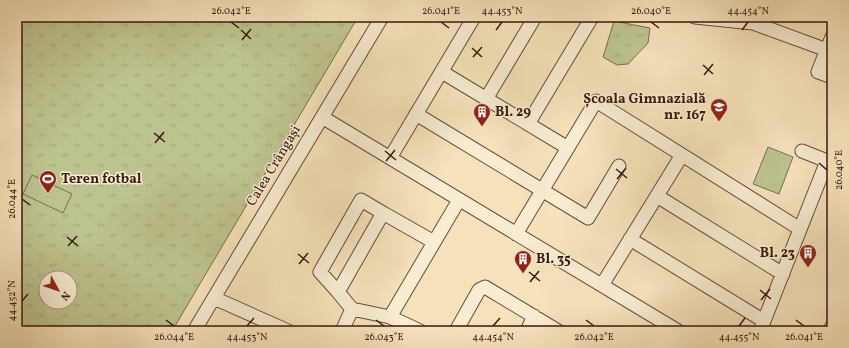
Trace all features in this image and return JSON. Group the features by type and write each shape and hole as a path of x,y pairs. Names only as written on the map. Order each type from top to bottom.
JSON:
{"street":[{"name":"Calea Crângași","path":"194,331 382,17"},
{"path":"390,158 474,17"},
{"path":"486,99 535,17"},
{"path":"528,124 592,17"},
{"path":"695,17 753,23 827,50"},
{"path":"832,37 818,72 832,78"},
{"path":"442,72 568,148"},
{"path":"516,234 596,101 800,229"},
{"path":"416,114 588,218 620,166"},
{"path":"322,117 678,331"},
{"path":"630,239 762,326 800,229 829,162 802,151"},
{"path":"602,285 682,155"},
{"path":"657,196 783,274"},
{"path":"420,331 390,317 352,309 320,272 361,200 434,242"},
{"path":"390,317 459,200"},
{"path":"338,292 383,213"},
{"path":"456,331 479,290 482,288 486,288 558,331"},
{"path":"214,298 288,331"},
{"path":"342,331 352,309"},
{"path":"527,331 534,316"},
{"path":"830,331 832,326"}],"green space":[{"path":"17,17 358,17 172,331 17,331"},
{"path":"614,21 650,28 648,43 628,64 617,65 603,57"},
{"path":"768,147 793,157 779,194 753,184"},
{"name":"Teren fotbal","path":"32,175 72,194 63,213 23,194"}],"place":[{"name":"Școala Gimnazială nr. 167","path":"719,122"},
{"name":"Bl. 29","path":"482,127"},
{"name":"Teren fotbal","path":"48,194"},
{"name":"Bl. 23","path":"808,268"},
{"name":"Bl. 35","path":"523,274"}]}
